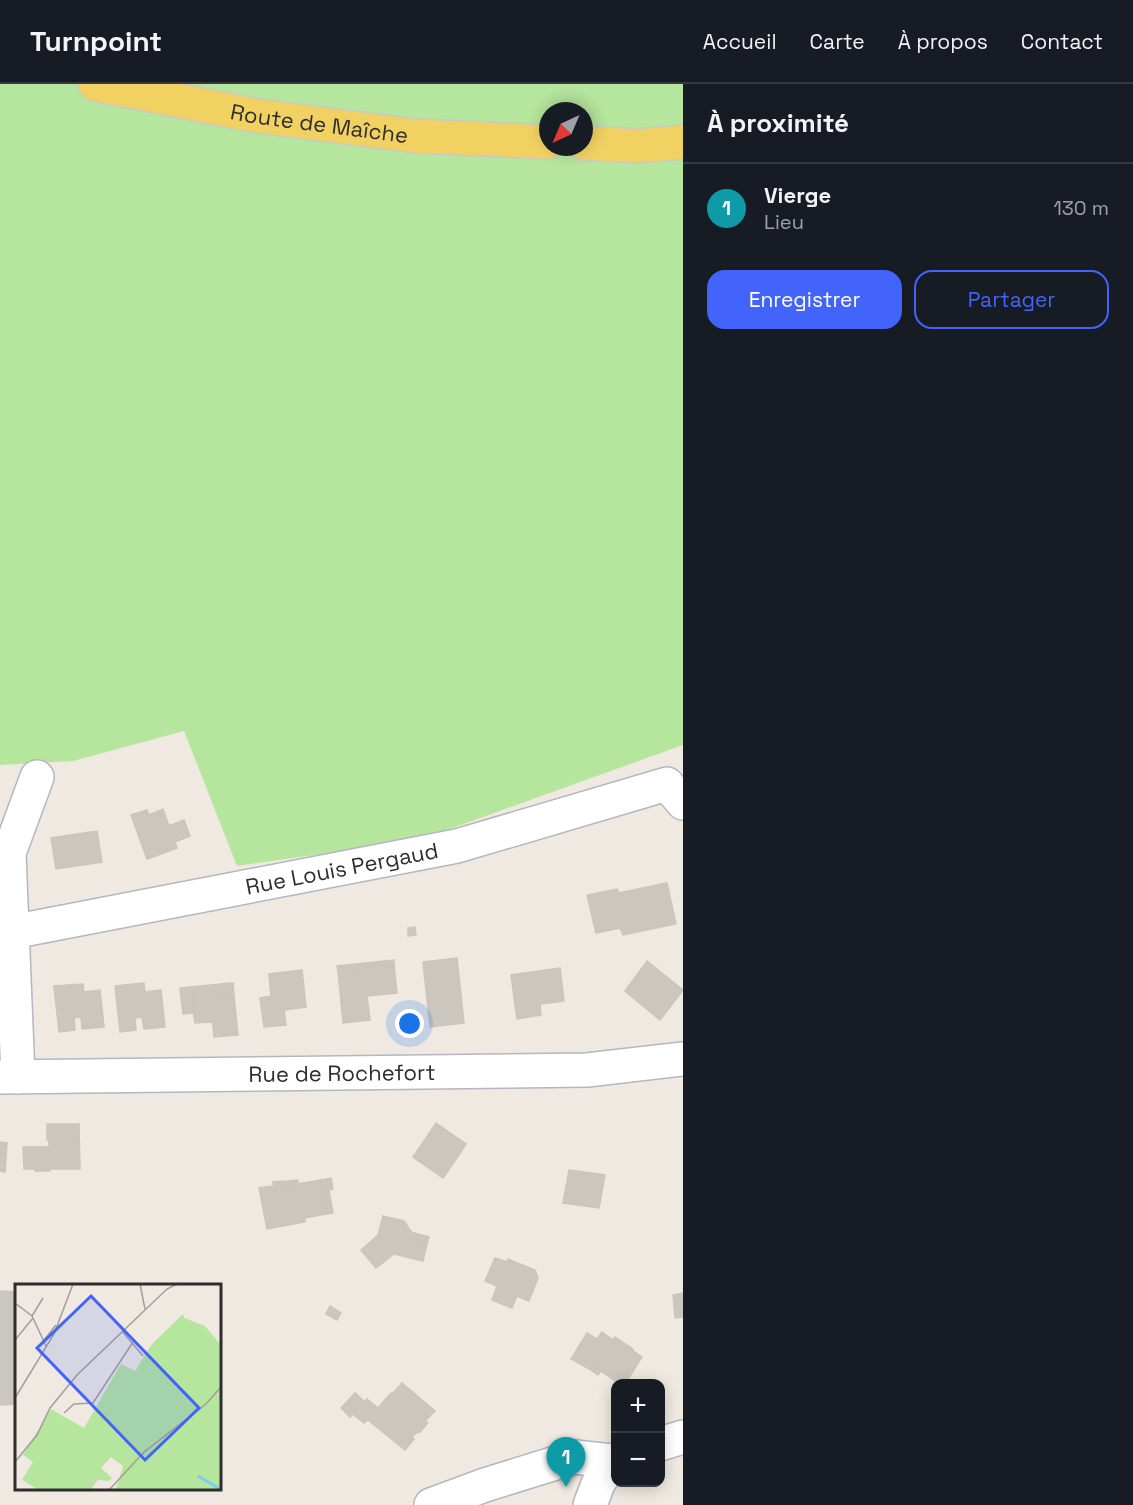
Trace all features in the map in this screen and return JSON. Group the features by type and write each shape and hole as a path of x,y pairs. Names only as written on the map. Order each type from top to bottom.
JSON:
{"main road":[{"name":"Route de Maîche","path":"95,84 252,115 415,136 539,142"},
{"path":"593,144 638,146 683,142"}],"street":[{"path":"9,1077 12,932 9,853 37,777"},
{"name":"Rue Louis Pergaud","path":"12,932 457,846 675,793"},
{"name":"Rue de Rochefort","path":"9,1077 586,1070 683,1059"},
{"path":"665,1442 683,1437"},
{"path":"431,1505 485,1485 575,1457 611,1460"},
{"path":"590,1505 597,1484 611,1464"}],"green space":[{"path":"0,84 683,84 683,745 419,840 237,866 184,731 73,761 0,765"}],"building":[{"path":"163,809 169,826 184,820 190,836 175,842 177,848 147,859 131,815 147,810 149,815"},
{"path":"97,831 102,862 56,869 51,838"},
{"path":"667,883 676,924 623,935 620,928 596,933 587,895 617,889 619,893"},
{"path":"415,927 416,935 408,936 408,928"},
{"path":"457,958 464,1023 430,1027 423,962"},
{"path":"394,960 394,965 338,971 337,966"},
{"path":"647,961 683,990 660,1020 625,991"},
{"path":"394,965 397,993 367,996 370,1020 343,1023 338,971"},
{"path":"560,968 564,1001 540,1004 541,1015 517,1019 511,975"},
{"path":"302,970 306,1007 284,1010 286,1025 264,1027 260,998 271,996 269,974"},
{"path":"144,983 145,992 161,990 165,1027 144,1029 142,1017 135,1018 136,1030 120,1032 115,986"},
{"path":"233,983 234,996 222,997 221,984"},
{"path":"83,984 84,992 100,990 104,1027 82,1029 81,1017 74,1018 75,1030 59,1032 54,986"},
{"path":"221,984 222,997 234,996 238,1035 214,1037 212,1015 194,1017 191,987"},
{"path":"191,987 193,1013 183,1014 180,988"},
{"path":"212,1015 212,1022 195,1023 194,1017"},
{"path":"436,1123 466,1144 461,1152 432,1129"},
{"path":"47,1124 79,1124 80,1169 35,1171 35,1169 24,1169 23,1147 49,1147"},
{"path":"432,1129 461,1152 443,1178 413,1157"},
{"path":"0,1142 7,1143 5,1172 0,1171"},
{"path":"569,1170 605,1175 599,1208 563,1203"},
{"path":"331,1178 333,1189 329,1190 333,1213 326,1214 320,1180"},
{"path":"298,1180 298,1184 320,1180 326,1214 305,1218 305,1222 267,1229 259,1188 273,1186 274,1189 290,1188 289,1181"},
{"path":"289,1181 290,1188 274,1189 273,1182"},
{"path":"383,1216 404,1221 417,1241 427,1244 423,1261 394,1254 376,1268 361,1250 378,1235"},
{"path":"411,1232 429,1237 427,1244 417,1241"},
{"path":"495,1258 507,1262 508,1259 535,1270 538,1278 529,1301 517,1296 512,1308 492,1300 497,1286 485,1281"},
{"path":"0,1291 15,1292 15,1404 0,1405"},
{"path":"683,1293 683,1317 675,1318 673,1295"},
{"path":"330,1306 341,1313 337,1320 326,1314"},
{"path":"602,1332 613,1340 615,1337 642,1357 628,1379 612,1379 593,1366 591,1370 571,1359 587,1333 597,1339"},
{"path":"593,1366 601,1371 598,1375 591,1370"},
{"path":"402,1383 435,1411 425,1421 428,1423 412,1437 414,1439 405,1450 368,1420 364,1423 353,1414 350,1417 341,1408 355,1393 365,1402 367,1399 378,1408"}],"place":[{"name":"Vierge","path":"566,1487"}]}
